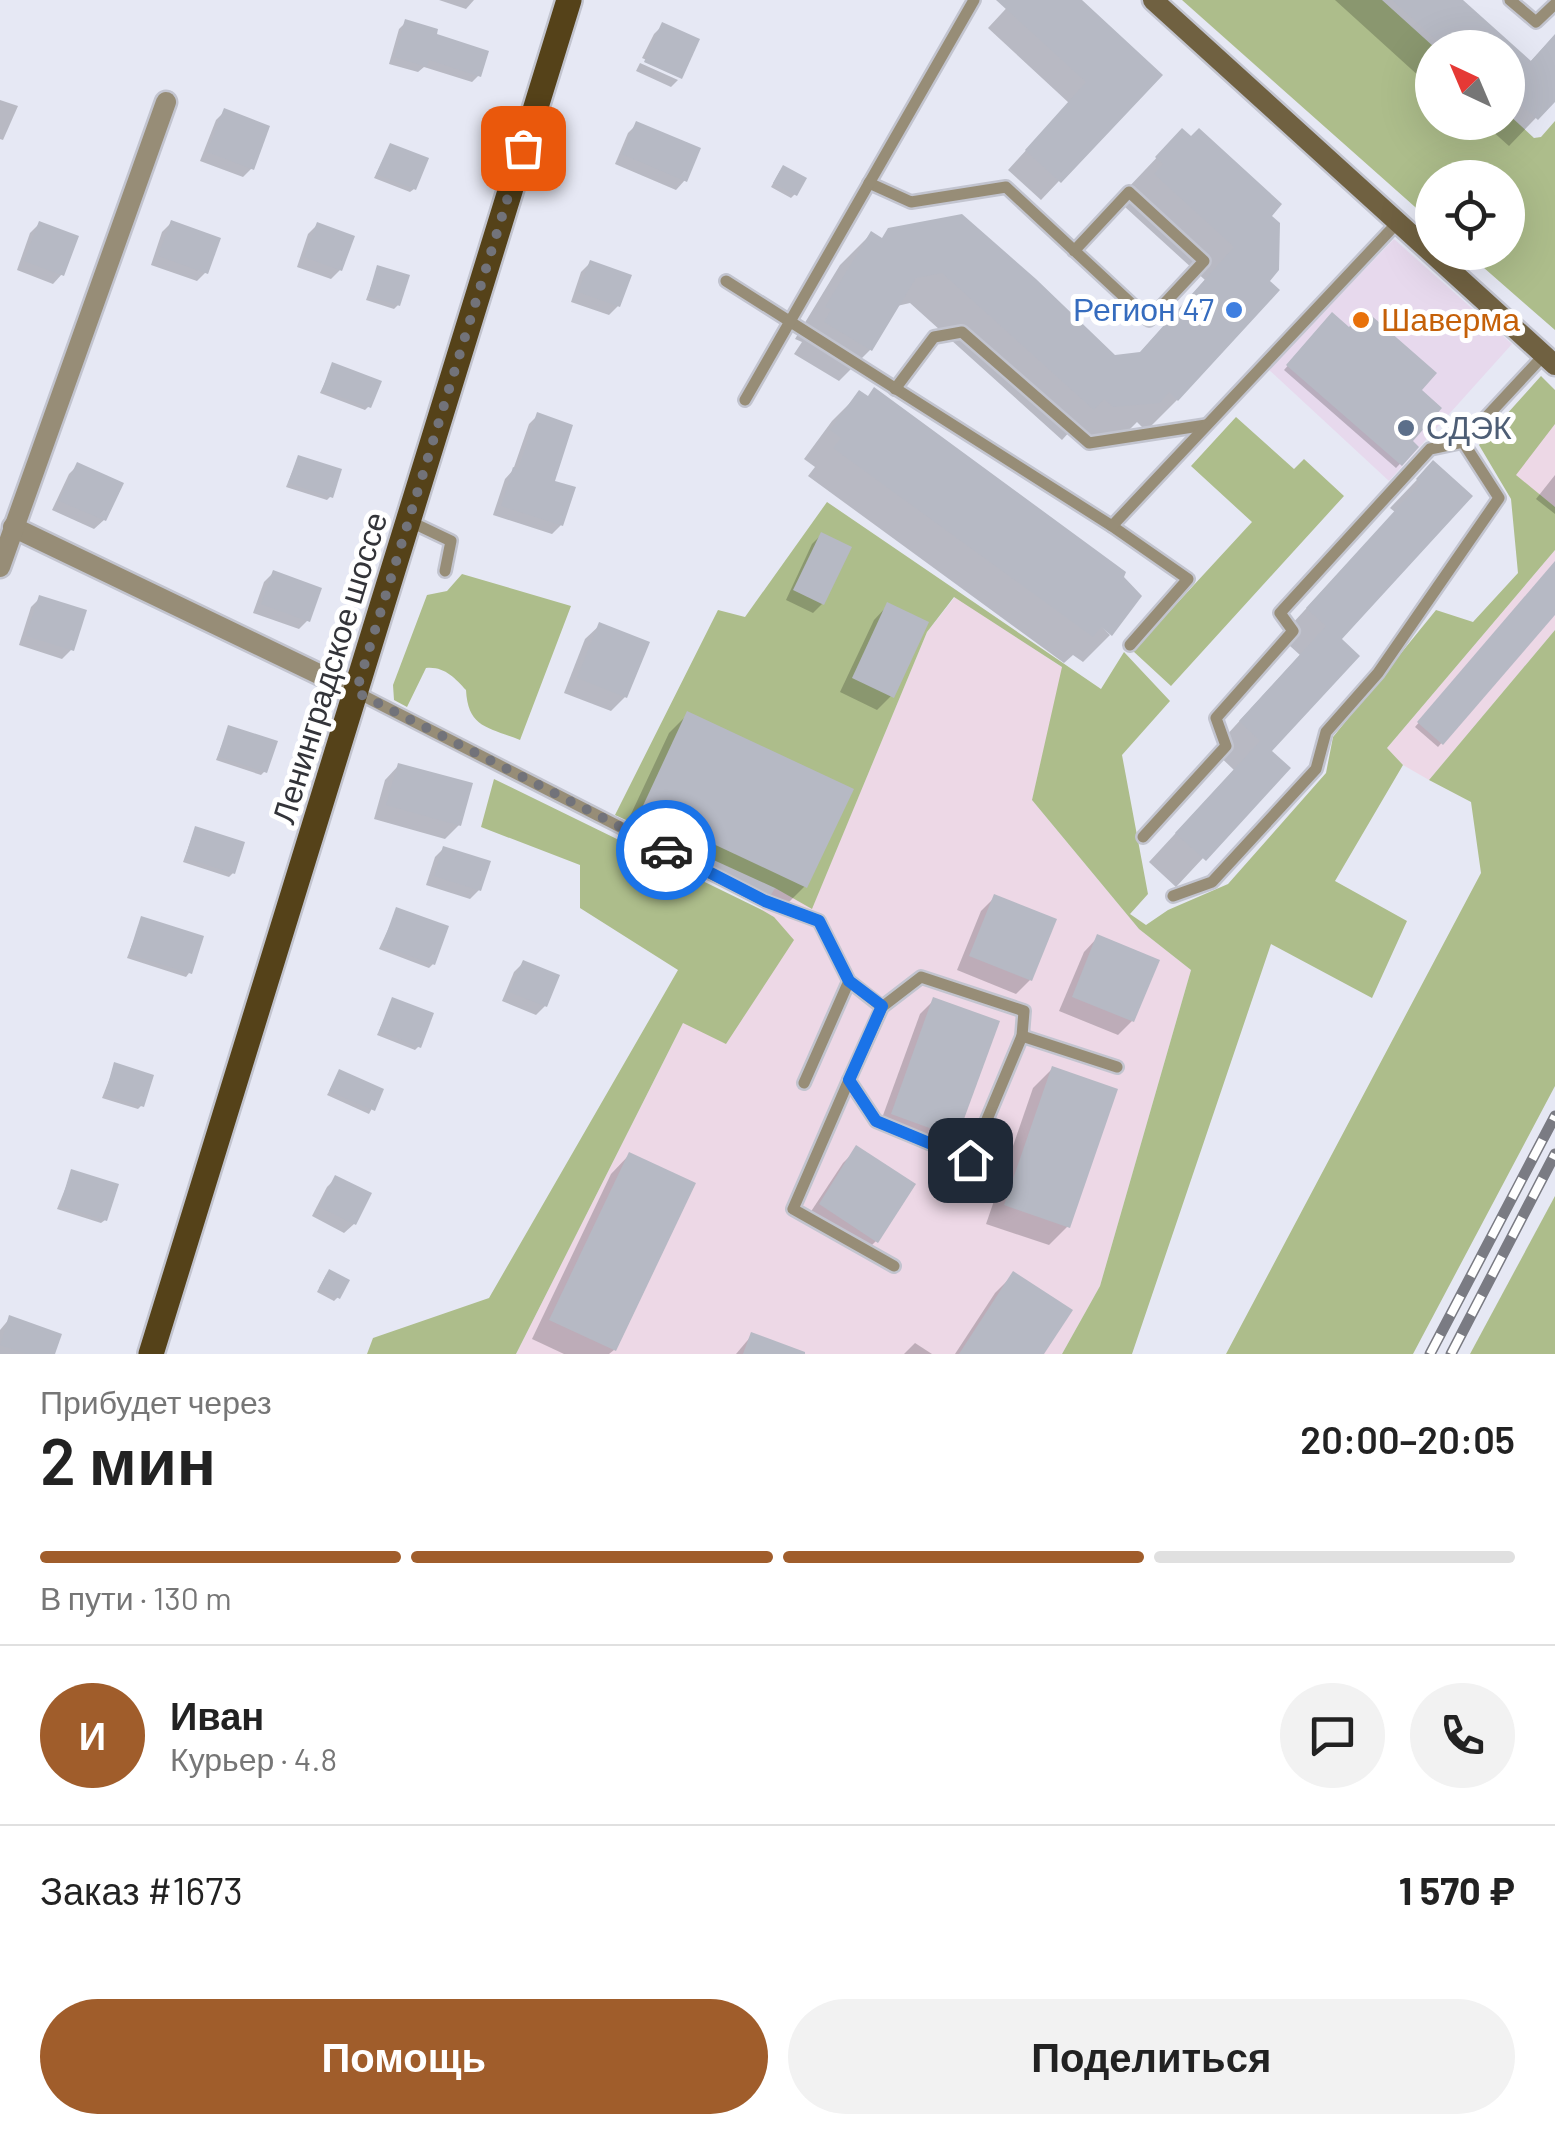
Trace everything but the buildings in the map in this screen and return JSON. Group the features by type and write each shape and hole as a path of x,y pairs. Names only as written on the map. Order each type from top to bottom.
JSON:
{"main road":[{"name":"Ленинградское шоссе","path":"152,1354 569,0"},
{"path":"1154,0 1550,360"}],"street":[{"path":"0,568 166,102"},
{"path":"13,527 356,692"}],"lane":[{"path":"745,400 974,0"},
{"path":"1510,0 1536,22 1555,4"},
{"path":"869,183 911,202 1006,188 1074,251 1149,320 1204,261 1129,192 1074,251"},
{"path":"1112,526 1398,222"},
{"path":"726,281 1112,526 1188,579 1130,645"},
{"path":"895,388 934,337 962,332 1089,443 1208,424"},
{"path":"1142,837 1226,746 1216,718 1293,632 1280,613 1430,450 1464,442 1550,360"},
{"path":"1173,896 1212,882 1316,769 1326,732 1378,672 1499,498 1464,442"},
{"path":"409,521 451,540 446,571"},
{"path":"356,692 765,901 819,921 849,981 882,1006"},
{"path":"849,1080 876,1121 970,1160 1022,1036 1024,1011 921,978 882,1006 849,1080 793,1209 894,1266"},
{"path":"804,1082 849,981"},
{"path":"1022,1036 1117,1067"}],"shaded area":[{"path":"1394,239 1415,258 1415,270 1429,270 1512,344 1389,481 1268,369"},
{"path":"1555,424 1555,507 1515,475"},
{"path":"1555,550 1555,630 1429,780 1403,765 1387,748"},
{"path":"955,597 1063,668 1032,800 1139,929 1191,970 1100,1286 1062,1354 516,1354 683,1023 774,917 762,910 775,888 812,908 927,632"}],"green space":[{"path":"1182,0 1382,0 1415,30 1415,140 1525,140 1525,130 1534,138 1541,137 1555,121 1555,330 1486,270 1525,270 1525,160 1415,160 1415,207"},
{"path":"1541,376 1555,390 1555,424 1516,475 1555,507 1555,550 1387,748 1403,765 1335,881 1407,921 1372,998 1271,944 1132,1354 1062,1354 1100,1286 1191,970 1139,929 1032,800 1062,667 954,597 927,632 812,909 775,888 615,815 718,610 745,617 827,502 1101,689 1124,652 1170,701 1122,755 1148,894 1130,914 1146,925 1168,910 1228,884 1326,773 1333,737 1436,610 1473,622 1518,573 1511,499 1479,445"},
{"path":"1236,417 1294,469 1304,459 1344,496 1171,686 1133,651 1252,522 1191,466"},
{"path":"462,574 571,606 520,740 476,719 466,690 438,669 426,668 407,707 394,700 393,685 427,595 447,591"},
{"path":"1555,630 1555,1086 1413,1354 1226,1354 1481,873 1471,802 1429,780"},
{"path":"494,779 762,910 774,917 794,940 726,1044 683,1023 516,1354 367,1354 373,1338 489,1298 678,970 580,908 580,865 481,827"},
{"path":"1555,1196 1555,1354 1470,1354"}],"railway":[{"path":"1430,1354 1555,1116"},
{"path":"1451,1354 1555,1154"}],"way so far":[{"path":"523,148 356,692 666,850"}],"place":[{"name":"Регион 47","path":"1234,310"},
{"name":"Шаверма","path":"1361,320"},
{"name":"СДЭК","path":"1406,428"}],"route":[{"path":"666,850 765,901 819,921 849,981 882,1006 849,1080 876,1121 970,1160"}]}
